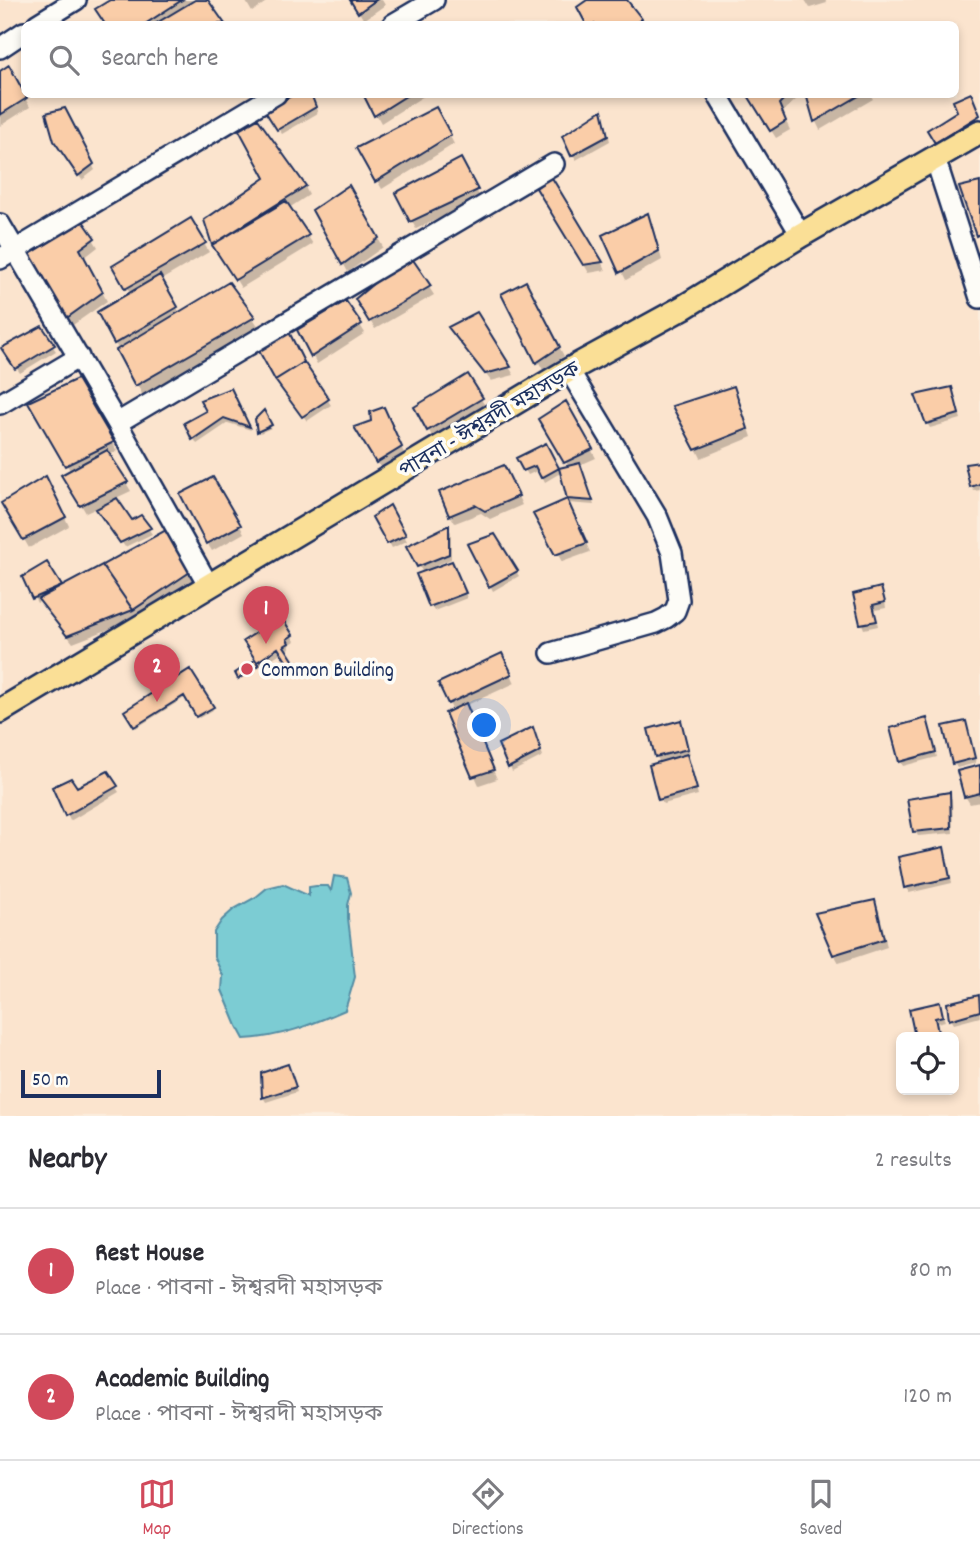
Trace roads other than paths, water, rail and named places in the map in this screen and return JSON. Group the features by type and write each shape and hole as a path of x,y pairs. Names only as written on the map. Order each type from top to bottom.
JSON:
{"main road":[{"name":"পাবনা - ঈশ্বরদী মহাসড়ক","path":"0,711 569,370 684,307 801,235 980,132"}],"street":[{"path":"42,21 76,0"},
{"path":"398,21 434,0"},
{"path":"0,48 21,34"},
{"path":"8,255 269,98"},
{"path":"719,98 801,235"},
{"path":"935,158 980,298"},
{"path":"117,423 554,164"},
{"path":"0,224 8,255 79,357 209,586"},
{"path":"0,404 79,357"},
{"path":"551,653 656,623 674,611 679,600 672,553 657,516 569,370"}],"water":[{"path":"334,876 347,878 351,893 348,918 355,977 345,1010 283,1033 244,1039 222,990 223,976 214,956 214,932 234,909 267,888 283,884 309,896 309,887 328,886 331,891"}],"place":[{"name":"Rest House","path":"266,644"},
{"name":"Common Building","path":"247,669"},
{"name":"Academic Building","path":"157,702"}]}
